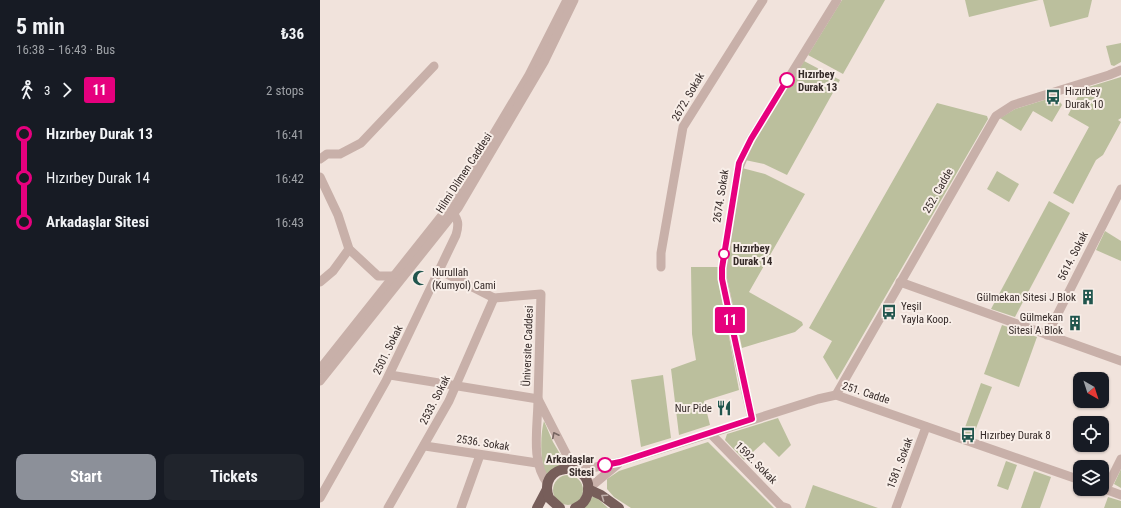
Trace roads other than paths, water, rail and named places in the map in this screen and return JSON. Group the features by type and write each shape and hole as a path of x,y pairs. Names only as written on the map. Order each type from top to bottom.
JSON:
{"main road":[{"path":"537,508 552,476 556,472 568,468 575,470 584,476 588,488 586,499 575,508"},
{"path":"547,487 549,498 560,508"},
{"path":"588,488 601,495 618,508"}],"street":[{"name":"Hilmi Dilmen Caddesi","path":"320,381 450,211 529,75 567,0"},
{"name":"Hilmi Dilmen Caddesi","path":"320,369 394,276 450,211 469,192 552,47 574,0"},
{"name":"2672. Sokak","path":"661,267 661,253 683,127 763,0"},
{"name":"2674. Sokak","path":"752,419 737,354 722,274 738,170 751,139 837,0"},
{"path":"320,159 327,154 340,154 361,143 434,66"},
{"name":"252. Cadde","path":"836,395 997,114 1013,105 1121,70"},
{"path":"320,177 338,215 349,249 378,276 394,276"},
{"name":"5614. Sokak","path":"1047,335 1121,189"},
{"name":"2501. Sokak","path":"320,498 390,375 439,270 458,227 458,220 450,211"},
{"path":"320,282 333,271 349,249"},
{"path":"439,270 494,298"},
{"path":"900,282 1121,361"},
{"name":"Üniversite Caddesi","path":"494,298 541,294 537,463 547,487"},
{"name":"2533. Sokak","path":"388,508 425,446 456,387 494,298"},
{"path":"390,375 456,387 538,399"},
{"name":"251. Cadde","path":"575,470 620,462 752,419 836,395 1073,478"},
{"name":"Üniversite Caddesi","path":"538,399 575,470"},
{"name":"1581. Sokak","path":"896,508 926,427"},
{"name":"1592. Sokak","path":"710,433 781,506 787,508"},
{"name":"2536. Sokak","path":"425,446 480,456 537,463"},
{"path":"461,508 480,456"},
{"path":"1109,479 1121,459"},
{"name":"251. Cadde","path":"588,488 620,462"},
{"path":"1109,490 1121,495"}],"place":[{"name":"Hızırbey Durak 13","path":"787,80"},
{"name":"Hızırbey Durak 10","path":"1053,97"},
{"name":"Hızırbey Durak 14","path":"724,254"},
{"name":"Nurullah (Kumyol) Cami","path":"420,278"},
{"name":"Gülmekan Sitesi J Blok","path":"1088,297"},
{"name":"Yeşil Yayla Koop.","path":"889,312"},
{"name":"Gülmekan Sitesi A Blok","path":"1075,323"},
{"name":"Nur Pide","path":"724,408"},
{"name":"Hızırbey Durak 8","path":"968,435"},
{"name":"Arkadaşlar Sitesi","path":"605,465"}]}
